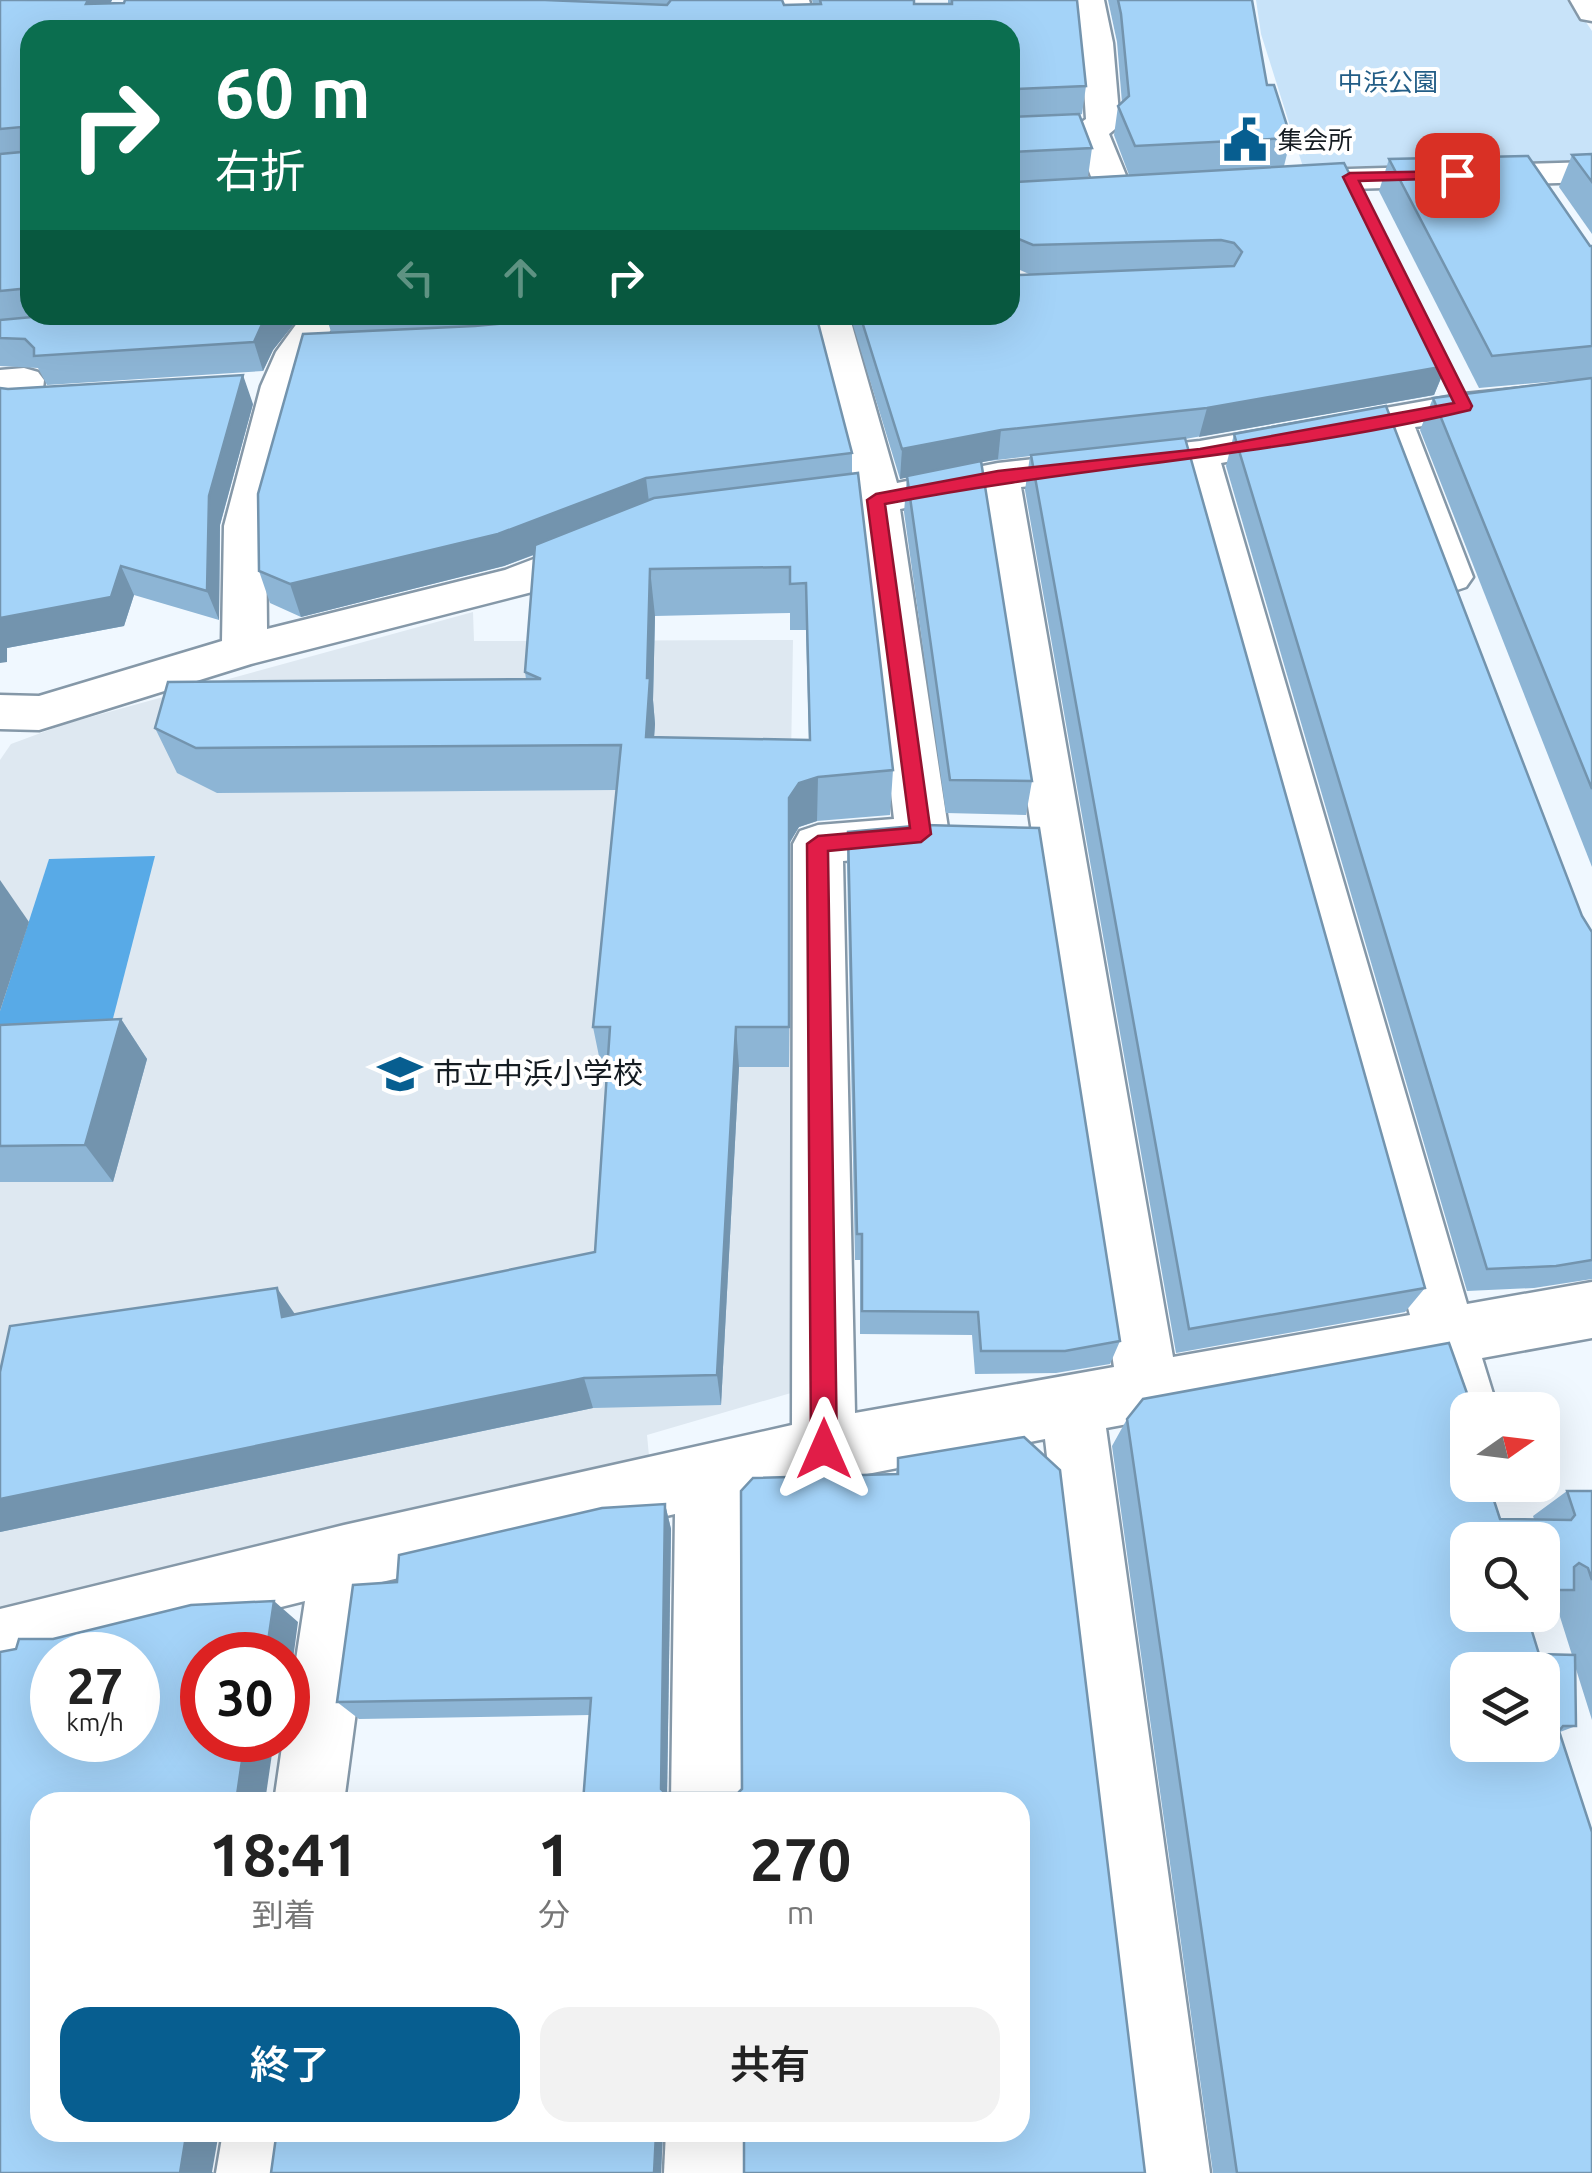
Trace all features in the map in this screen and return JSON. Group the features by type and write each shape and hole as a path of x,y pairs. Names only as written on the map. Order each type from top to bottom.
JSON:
{"street":[{"path":"1050,130 1103,125 1097,43 1089,0"},
{"path":"1585,0 1592,12"},
{"path":"1090,128 1097,191 1153,188"},
{"path":"1248,182 1592,172"},
{"path":"1528,173 1550,205"},
{"path":"1350,177 1369,220"},
{"path":"833,325 876,474 876,500 921,834"},
{"path":"245,650 245,526 295,359"},
{"path":"0,382 24,380 23,403 122,396"},
{"path":"744,516 876,500 998,476 1200,454 1392,420 1456,389 1592,393"},
{"path":"1392,420 1470,624"},
{"path":"1200,454 1200,469 1461,1392"},
{"path":"998,476 1148,1390"},
{"path":"0,712 39,713 245,650 517,582 633,535"},
{"path":"824,1449 818,844 921,834 1057,840"},
{"path":"0,1643 344,1558 824,1449 1592,1310"},
{"path":"1072,1407 1170,2173"},
{"path":"706,1792 708,1474"},
{"path":"310,1792 344,1558"},
{"path":"256,2173 261,2142"},
{"path":"704,2173 705,2142"}],"shaded area":[{"name":"市立中浜小学校","path":"473,612 474,641 793,640 791,758 808,1388 647,1435 649,1456 0,1611 0,760 11,744 65,724"}],"green space":[{"name":"中浜公園","path":"1256,0 1571,0 1592,31 1592,164 1303,167 1261,34"}],"water":[{"path":"155,856 102,1061 0,1065 0,1011 49,859"}],"building":[{"path":"0,0 88,0 86,4 125,0 545,0 667,5 671,0 782,0 784,5 821,4 820,0 952,4 952,0 1077,0 1086,86 1020,89 1020,20 20,20 20,127 0,129"},
{"path":"1118,0 1252,0 1267,85 1274,85 1291,138 1135,146 1118,106 1129,96"},
{"path":"1079,114 1092,148 1020,152 1020,117"},
{"path":"20,152 20,289 0,291 0,154"},
{"path":"1592,154 1592,182 1572,155"},
{"path":"1528,156 1592,246 1592,346 1492,356 1389,159"},
{"path":"1344,163 1446,366 1207,408 1001,430 902,449 863,325 1020,325 1020,275 1234,266 1242,252 1234,243 1221,240 1033,245 1020,240 1020,182"},
{"path":"20,318 20,325 262,325 254,342 34,356 34,348 25,339 0,338 0,320"},
{"path":"819,325 852,453 646,478 498,534 290,584 259,571 258,494 303,334 475,326"},
{"path":"243,375 209,496 207,591 121,566 111,597 0,618 0,388"},
{"path":"1592,378 1592,789 1433,398"},
{"path":"1386,406 1582,916 1592,932 1592,1260 1487,1269 1234,434"},
{"path":"1185,438 1425,1288 1189,1329 1031,455"},
{"path":"981,461 1032,781 950,780 907,476"},
{"path":"858,473 893,770 818,777 799,783 789,798 789,1027 736,1027 717,1375 584,1378 0,1499 0,1372 10,1326 277,1288 282,1317 595,1252 610,1027 593,1027 621,745 196,748 155,728 168,682 541,679 525,672 535,545 654,498","holes":["790,567 790,584 806,583 810,740 646,737 650,569"]},
{"path":"925,825 1039,828 1120,1341 1065,1351 981,1351 978,1312 862,1311 848,832"},
{"path":"121,1019 85,1145 0,1146 0,1025"},
{"path":"1449,1343 1467,1392 1450,1392 1450,1502 1494,1502 1500,1519 1571,1520 1575,1515 1567,1491 1592,1491 1592,1580 1588,1568 1579,1563 1574,1567 1574,1590 1560,1590 1560,1522 1450,1522 1450,1632 1532,1632 1538,1652 1450,1652 1450,1762 1560,1762 1560,1734 1592,1832 1592,2173 1237,2173 1127,1419 1143,1399"},
{"path":"1024,1437 1060,1470 1145,2173 744,2173 744,2142 1030,2142 1030,1792 739,1792 741,1491 753,1478 898,1474 898,1458"},
{"path":"665,1504 661,1789 664,1792 584,1792 591,1698 337,1702 353,1585 397,1582 399,1555 602,1508"},
{"path":"274,1601 269,1632 180,1632 180,1762 242,1762 237,1792 30,1792 30,2142 185,2142 180,2173 0,2173 0,1652 16,1649 19,1639 30,1639 30,1762 160,1762 160,1632 81,1632 191,1605"},
{"path":"1560,1655 1575,1655 1576,1726 1560,1730"},
{"path":"275,2142 656,2142 654,2173 271,2173"}],"place":[{"name":"集会所","path":"1245,140"},
{"name":"市立中浜小学校","path":"400,1074"}],"route":[{"path":"824,1449 818,844 921,834 876,500 998,476 1200,454 1464,406 1350,177 1457,175"}]}
